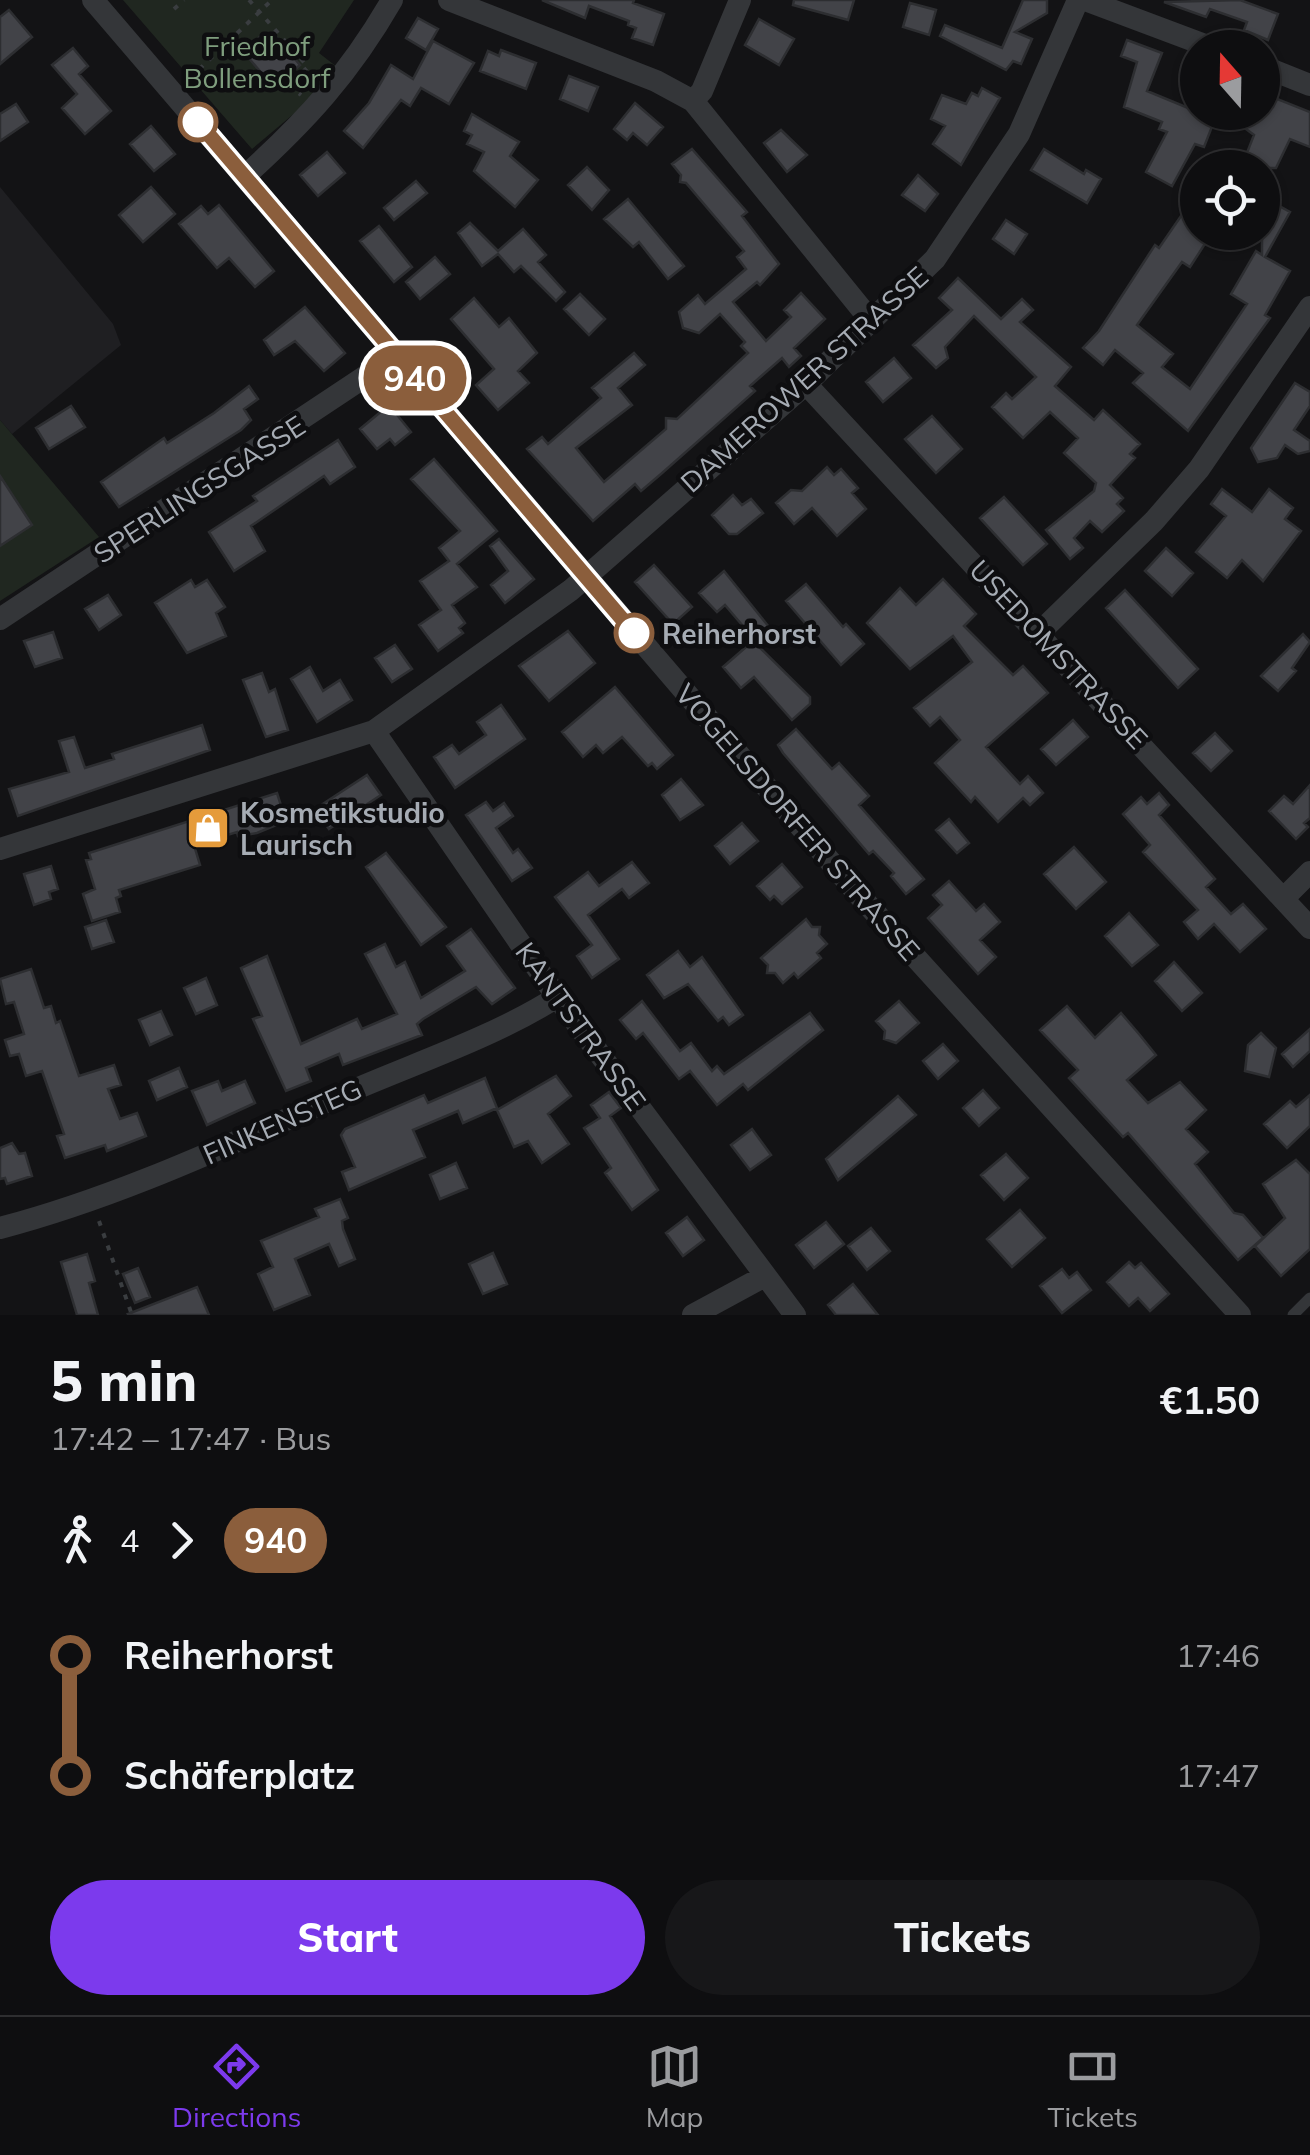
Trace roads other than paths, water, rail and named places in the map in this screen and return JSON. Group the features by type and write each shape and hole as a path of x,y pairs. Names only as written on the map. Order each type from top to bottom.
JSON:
{"street":[{"name":"VOGELSDORFER STRASSE","path":"94,0 859,895 1240,1315"},
{"path":"244,176 317,110 361,55 392,0"},
{"path":"449,0 656,81 693,101 872,322"},
{"path":"693,101 702,91 740,0"},
{"path":"1082,0 1180,36"},
{"name":"DAMEROWER STRASSE","path":"586,578 806,384 935,259 992,179 1047,78 1082,0"},
{"path":"1280,73 1310,85"},
{"path":"1040,632 1154,522 1198,469 1310,307"},
{"name":"SPERLINGSGASSE","path":"0,619 396,356"},
{"name":"USEDOMSTRASSE","path":"806,384 1040,632 1310,928"},
{"path":"0,849 374,731 586,578"},
{"name":"KANTSTRASSE","path":"374,731 557,997 796,1315"},
{"path":"1283,899 1310,872"},
{"name":"FINKENSTEG","path":"0,1228 92,1202 499,1029 557,997"},
{"path":"693,1315 765,1276"}],"lane":[{"path":"1292,1315 1310,1298"}],"place":[{"name":"Reiherhorst","path":"634,633"},
{"name":"Kosmetikstudio Laurisch","path":"208,828"}],"park label":[{"name":"Friedhof Bollensdorf","path":"257,61"}]}
